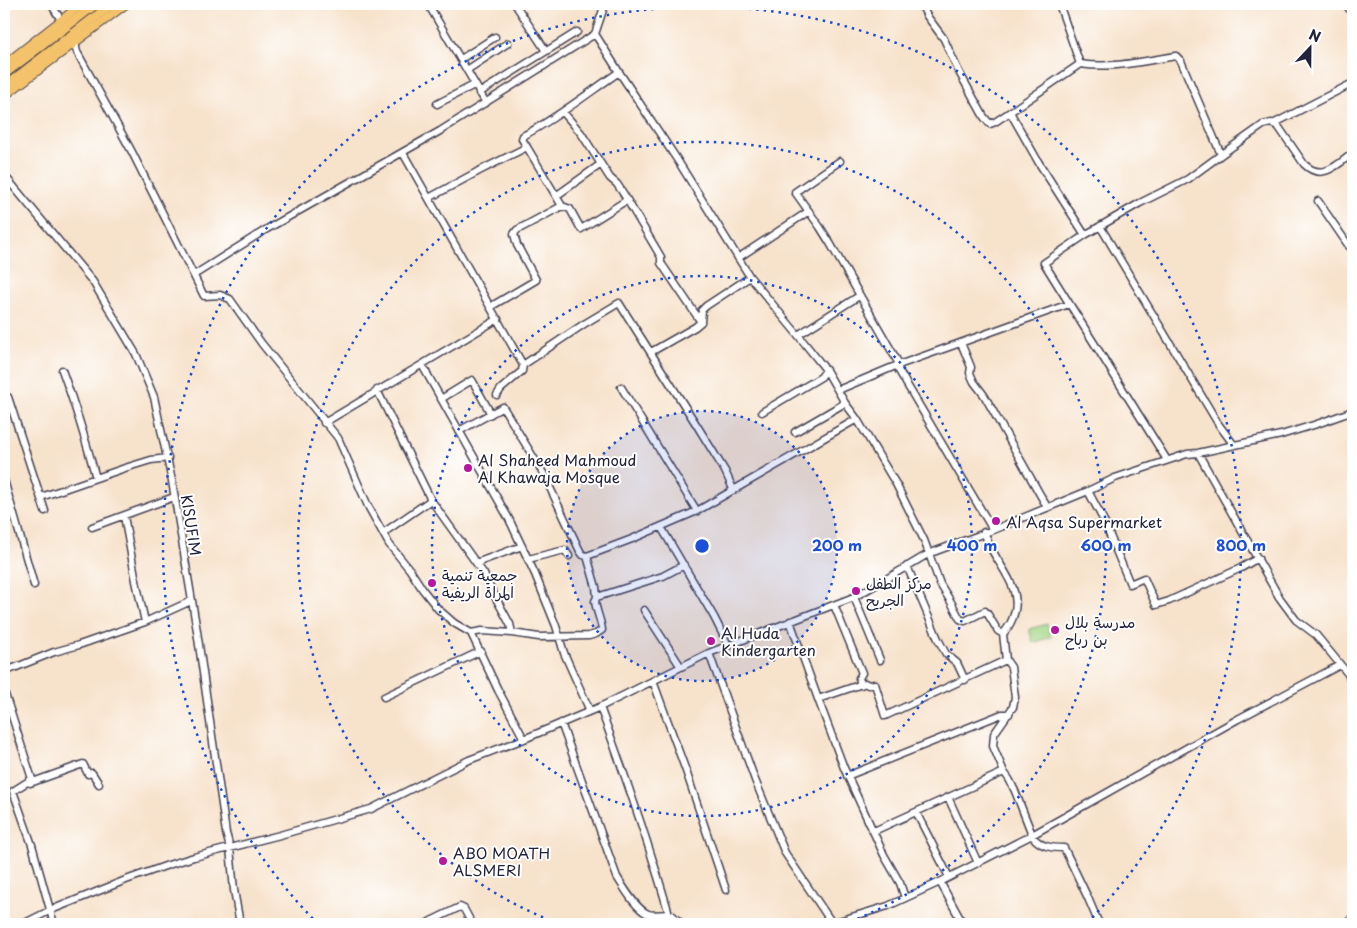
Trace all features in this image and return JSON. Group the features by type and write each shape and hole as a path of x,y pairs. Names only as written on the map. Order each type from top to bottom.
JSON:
{"highway":[{"path":"4,74 96,4"},
{"path":"4,87 112,4"}],"main road":[{"path":"4,65 82,4"},
{"path":"4,96 126,4"}],"street":[{"path":"51,4 61,20"},
{"path":"428,4 486,103"},
{"path":"515,4 546,51"},
{"path":"194,274 291,216 403,153 595,34 605,4"},
{"path":"922,4 927,16 944,39 958,70 984,117 990,124 1080,64 1096,66 1126,64 1176,56 1181,61 1222,154"},
{"path":"1059,4 1080,64"},
{"path":"1346,4 1353,13"},
{"path":"479,93 577,32"},
{"path":"595,34 683,169 750,277 826,370 845,403 857,419 896,484 924,540 940,584 960,619 965,621 985,611 998,631 1003,634"},
{"path":"461,59 495,37"},
{"path":"76,42 79,55 132,152 204,296 220,295 230,299 262,344 338,438 368,506 388,544 410,570 438,609 471,633 524,739"},
{"path":"467,70 508,44"},
{"path":"64,50 79,55"},
{"path":"619,72 548,123 523,136 522,139 562,206 570,209 581,229 627,200"},
{"path":"1273,124 1353,83"},
{"path":"438,104 474,85"},
{"path":"563,112 610,178 617,184 661,257 662,263 701,322"},
{"path":"1010,112 1039,163 1085,235"},
{"path":"1167,460 1044,263 1100,226 1140,203 1188,180 1263,125 1271,123 1278,126 1310,170 1332,170 1353,154"},
{"path":"429,198 527,147"},
{"path":"403,153 523,365 522,372 501,389 497,395"},
{"path":"840,161 795,192 820,227 900,364 898,369 993,530"},
{"path":"556,196 601,164"},
{"name":"KISUFIM","path":"4,174 93,282 136,354 154,397 168,458 197,631 240,924"},
{"path":"1318,201 1353,252"},
{"path":"490,307 536,280 517,245 514,234 517,230 562,206"},
{"path":"738,258 809,211"},
{"path":"1100,226 1219,425 1234,445"},
{"path":"651,352 695,327 701,322 702,310 706,306 750,277"},
{"path":"798,334 859,296"},
{"path":"523,365 619,303 725,471 734,490"},
{"path":"838,390 900,364 1069,304"},
{"path":"324,423 498,320"},
{"path":"961,343 971,367 970,373 974,382 984,395 1047,507"},
{"path":"422,365 495,493 528,558 556,626 564,653 590,711"},
{"path":"62,370 84,434 96,478"},
{"path":"762,412 821,377 826,370"},
{"path":"441,399 472,380 491,414"},
{"path":"621,387 697,511"},
{"path":"377,390 431,500 484,574 510,624 512,633"},
{"path":"8,397 45,511"},
{"path":"795,432 845,403"},
{"path":"459,431 503,407 543,473 582,555 587,556 632,540 697,511 857,419"},
{"path":"23,924 51,910 151,871 194,857 280,836 371,809 469,760 600,707 709,653 854,597 928,554 993,530 1115,478 1187,454 1281,435 1353,411"},
{"path":"1198,453 1278,597 1296,620 1316,635 1340,665 1350,673 1353,684"},
{"path":"40,497 151,460 168,458"},
{"path":"4,480 34,585"},
{"path":"1088,491 1103,519 1130,584 1144,578 1156,605 1169,601 1241,568 1258,558"},
{"path":"92,526 174,497"},
{"path":"383,534 431,500"},
{"path":"124,516 145,622"},
{"path":"661,527 714,617 728,645"},
{"path":"984,532 990,547 1013,586 1016,597 1015,612 1003,634 1006,660 1010,667 1015,697 1013,707 994,734 993,746 1004,772 1015,791 1032,835 1038,843 1053,848 1064,848 1100,924"},
{"path":"476,563 522,546"},
{"path":"528,558 565,550 569,556"},
{"path":"471,633 482,631 539,637 559,635 589,636 596,634 602,630 595,601 597,598 596,588 587,556"},
{"path":"597,598 657,578 684,565"},
{"path":"907,566 938,639 946,654 957,663 965,680"},
{"path":"854,597 880,660"},
{"path":"4,672 54,652 145,622 191,601"},
{"path":"834,605 862,673 859,678 861,685"},
{"path":"644,610 681,667"},
{"path":"790,621 847,776 884,855 900,883 905,898"},
{"path":"384,697 481,651"},
{"path":"709,653 755,780 788,860 831,923 888,906 949,878 1032,835 1238,719 1340,665"},
{"path":"818,699 865,683 868,685 875,684 885,716 1006,660"},
{"path":"653,681 726,890"},
{"path":"4,691 32,779 13,791 32,845 54,924"},
{"path":"600,707 646,837 669,914"},
{"path":"847,776 1002,714 1009,714"},
{"path":"562,723 617,877 630,897 646,913 669,914 682,924"},
{"path":"22,786 83,764 88,774 92,773 99,784"},
{"path":"874,831 1004,772"},
{"path":"948,797 978,863"},
{"path":"916,812 949,878"},
{"path":"940,882 963,924"},
{"path":"429,924 431,921 460,907 464,909 472,924"},
{"path":"1347,924 1353,917"}],"green space":[{"path":"1047,624 1051,637 1033,643 1029,629"}],"place":[{"name":"Al Shaheed Mahmoud Al Khawaja Mosque","path":"468,468"},
{"name":"Al Aqsa Supermarket","path":"996,521"},
{"name":"جمعية تنمية المراة الريفية","path":"432,583"},
{"name":"مركز الطفل الجريح","path":"856,591"},
{"name":"مدرسة بلال بن رباح","path":"1055,630"},
{"name":"Al Huda Kindergarten","path":"711,641"},
{"name":"ABO MOATH ALSMERI","path":"443,861"}]}
